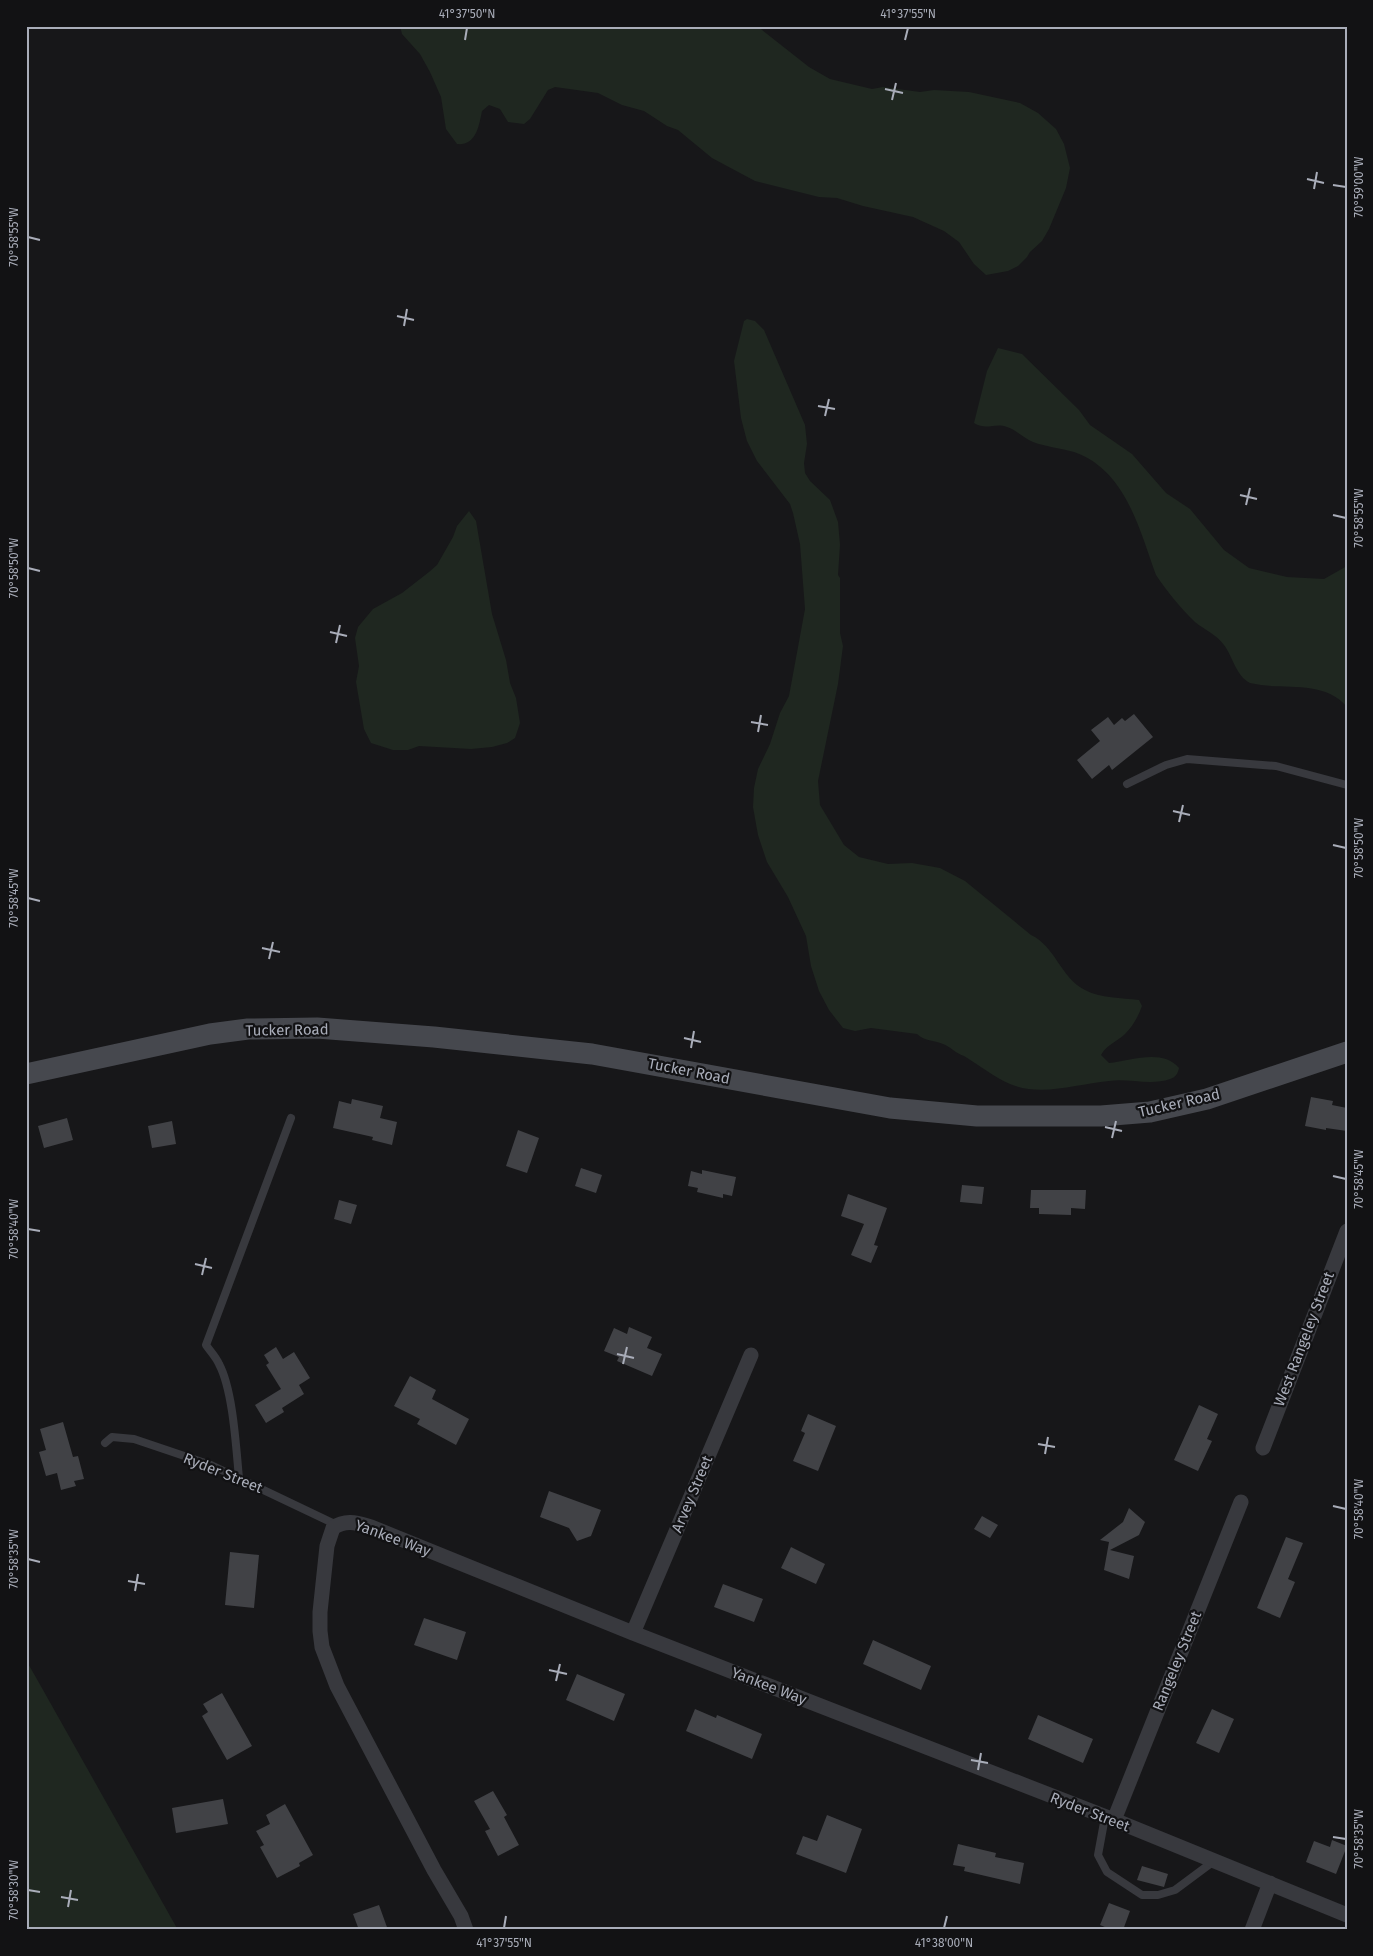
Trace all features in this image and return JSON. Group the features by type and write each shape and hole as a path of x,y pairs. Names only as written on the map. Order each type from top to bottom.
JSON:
{"main road":[{"name":"Tucker Road","path":"26,1074 210,1034 248,1029 317,1028 444,1038 592,1054 693,1071 853,1103 898,1109 977,1116 1101,1116 1150,1112 1207,1099 1347,1052"}],"street":[{"name":"West Rangeley Street","path":"1263,1448 1347,1230"},
{"name":"Arvey Street","path":"633,1633 751,1355"},
{"name":"Rangeley Street","path":"1110,1819 1241,1502"},
{"name":"Yankee Way","path":"466,1930 461,1916 434,1870 337,1686 322,1647 320,1612 327,1546 330,1533 337,1525 355,1522 371,1527 633,1633 833,1710"},
{"name":"Ryder Street","path":"833,1710 1347,1915"},
{"path":"1252,1930 1270,1883"}],"lane":[{"path":"1128,784 1166,765 1187,759 1276,766 1347,785"},
{"path":"239,1478 225,1376 219,1362 206,1344 291,1118"},
{"name":"Ryder Street","path":"105,1443 112,1437 134,1439 211,1465 337,1525"},
{"path":"1110,1819 1098,1855 1107,1872 1142,1894 1158,1895 1175,1890 1214,1861"}],"shaded area":[{"path":"400,26 757,26 809,67 830,79 872,89 883,87 920,92 934,90 969,92 1020,103 1038,113 1056,129 1064,144 1070,168 1066,188 1042,241 1018,266 1008,271 986,275 974,264 959,242 944,231 913,217 837,198 819,197 755,181 712,158 678,130 667,126 644,111 622,105 598,93 555,87 548,90 530,119 524,124 508,122 500,109 489,105 482,111 476,134 468,142 457,144 446,129 441,97 430,72 420,54 402,34"},
{"path":"747,319 755,321 764,330 805,425 807,444 804,463 805,473 810,481 830,500 838,522 840,545 838,575 840,578 840,633 843,646 838,684 818,781 820,805 844,845 859,857 888,864 912,863 940,868 965,881 1039,940 1077,985 1097,995 1139,1000 1142,1006 1133,1025 1125,1034 1106,1048 1101,1055 1109,1063 1146,1057 1164,1058 1179,1068 1176,1075 1172,1078 1155,1082 1109,1081 1047,1090 1022,1088 998,1078 946,1045 923,1038 917,1034 871,1028 855,1031 843,1028 829,1010 819,991 811,966 806,936 788,897 767,862 758,835 753,807 758,769 770,744 780,713 789,696 805,609 800,544 790,504 757,461 747,441 741,418 734,361 744,321"},
{"path":"998,348 1022,354 1079,410 1090,425 1132,454 1166,493 1190,509 1224,550 1249,568 1287,577 1324,579 1347,566 1347,707 1329,693 1318,690 1261,685 1245,680 1221,641 1195,622 1160,581 1128,503 1106,472 1092,461 1074,452 1033,442 1007,427 999,425 983,426 974,423 987,371"},
{"path":"469,511 476,521 492,614 506,660 510,683 516,698 520,723 515,738 507,743 492,747 471,749 419,746 408,750 393,750 371,743 364,729 356,682 359,666 355,638 358,627 373,609 402,593 437,565 457,526"},
{"path":"26,1660 38,1681 178,1930 26,1930"}],"building":[{"path":"1134,714 1153,737 1112,770 1109,765 1092,779 1077,760 1100,741 1091,730 1108,717 1114,725 1122,718 1125,721"},
{"path":"1311,1097 1333,1101 1332,1105 1347,1108 1347,1131 1305,1126"},
{"path":"352,1099 383,1106 380,1118 397,1122 392,1145 372,1140 373,1137 333,1128 339,1101 351,1104"},
{"path":"67,1118 73,1140 44,1148 38,1126"},
{"path":"172,1121 176,1144 152,1148 148,1126"},
{"path":"518,1130 539,1138 527,1173 506,1166"},
{"path":"581,1168 602,1175 596,1193 575,1186"},
{"path":"702,1170 736,1177 732,1196 723,1194 723,1198 697,1192 698,1188 688,1186 691,1171 702,1174"},
{"path":"962,1185 984,1187 982,1204 960,1202"},
{"path":"1031,1190 1086,1190 1085,1209 1071,1208 1071,1215 1039,1214 1039,1208 1030,1208"},
{"path":"848,1194 887,1208 874,1245 878,1246 871,1263 851,1255 864,1224 841,1216"},
{"path":"339,1200 357,1205 351,1224 334,1219"},
{"path":"629,1327 652,1337 647,1348 662,1354 652,1376 617,1361 619,1357 604,1351 614,1328 627,1334"},
{"path":"276,1347 283,1359 294,1352 310,1378 299,1385 304,1394 282,1408 284,1412 266,1423 255,1405 281,1389 266,1365 269,1363 264,1355"},
{"path":"410,1376 436,1390 432,1399 469,1419 456,1445 417,1424 420,1419 394,1406"},
{"path":"1199,1405 1218,1414 1207,1439 1212,1441 1198,1471 1174,1460"},
{"path":"808,1414 836,1426 818,1471 793,1461 805,1433 801,1431"},
{"path":"63,1422 73,1457 78,1456 84,1479 74,1481 76,1486 61,1490 57,1473 46,1476 39,1452 46,1450 40,1429"},
{"path":"549,1491 601,1510 591,1536 577,1541 569,1528 540,1517"},
{"path":"1129,1508 1145,1522 1139,1535 1110,1550 1134,1556 1129,1579 1104,1570 1109,1542 1100,1540 1123,1522"},
{"path":"982,1516 998,1525 990,1538 974,1529"},
{"path":"1286,1537 1303,1543 1288,1579 1295,1582 1280,1618 1257,1608"},
{"path":"791,1547 825,1564 816,1584 781,1568"},
{"path":"230,1552 259,1555 254,1608 225,1605"},
{"path":"723,1584 763,1599 754,1622 714,1607"},
{"path":"424,1618 466,1632 457,1660 414,1645"},
{"path":"873,1640 931,1666 921,1690 863,1664"},
{"path":"577,1674 625,1694 614,1721 566,1700"},
{"path":"222,1693 252,1746 227,1760 202,1716 208,1712 203,1704"},
{"path":"695,1709 716,1718 717,1715 762,1734 752,1759 686,1731"},
{"path":"1212,1709 1234,1719 1219,1753 1196,1743"},
{"path":"1038,1715 1093,1739 1083,1763 1028,1739"},
{"path":"493,1791 507,1815 504,1817 519,1845 498,1856 485,1831 490,1829 474,1801"},
{"path":"223,1799 228,1824 176,1833 172,1808"},
{"path":"285,1804 313,1855 299,1863 300,1866 277,1878 260,1847 264,1845 256,1831 270,1824 266,1815"},
{"path":"827,1815 862,1829 846,1873 796,1854 803,1836 817,1841"},
{"path":"1332,1840 1347,1846 1336,1874 1306,1862 1314,1841 1330,1847"},
{"path":"958,1844 996,1853 995,1857 1024,1863 1020,1884 964,1871 965,1867 953,1865"},
{"path":"1142,1866 1168,1874 1164,1887 1137,1880"},
{"path":"1109,1903 1130,1911 1123,1930 1112,1930 1100,1925"},
{"path":"379,1905 388,1930 359,1930 353,1914"}]}
